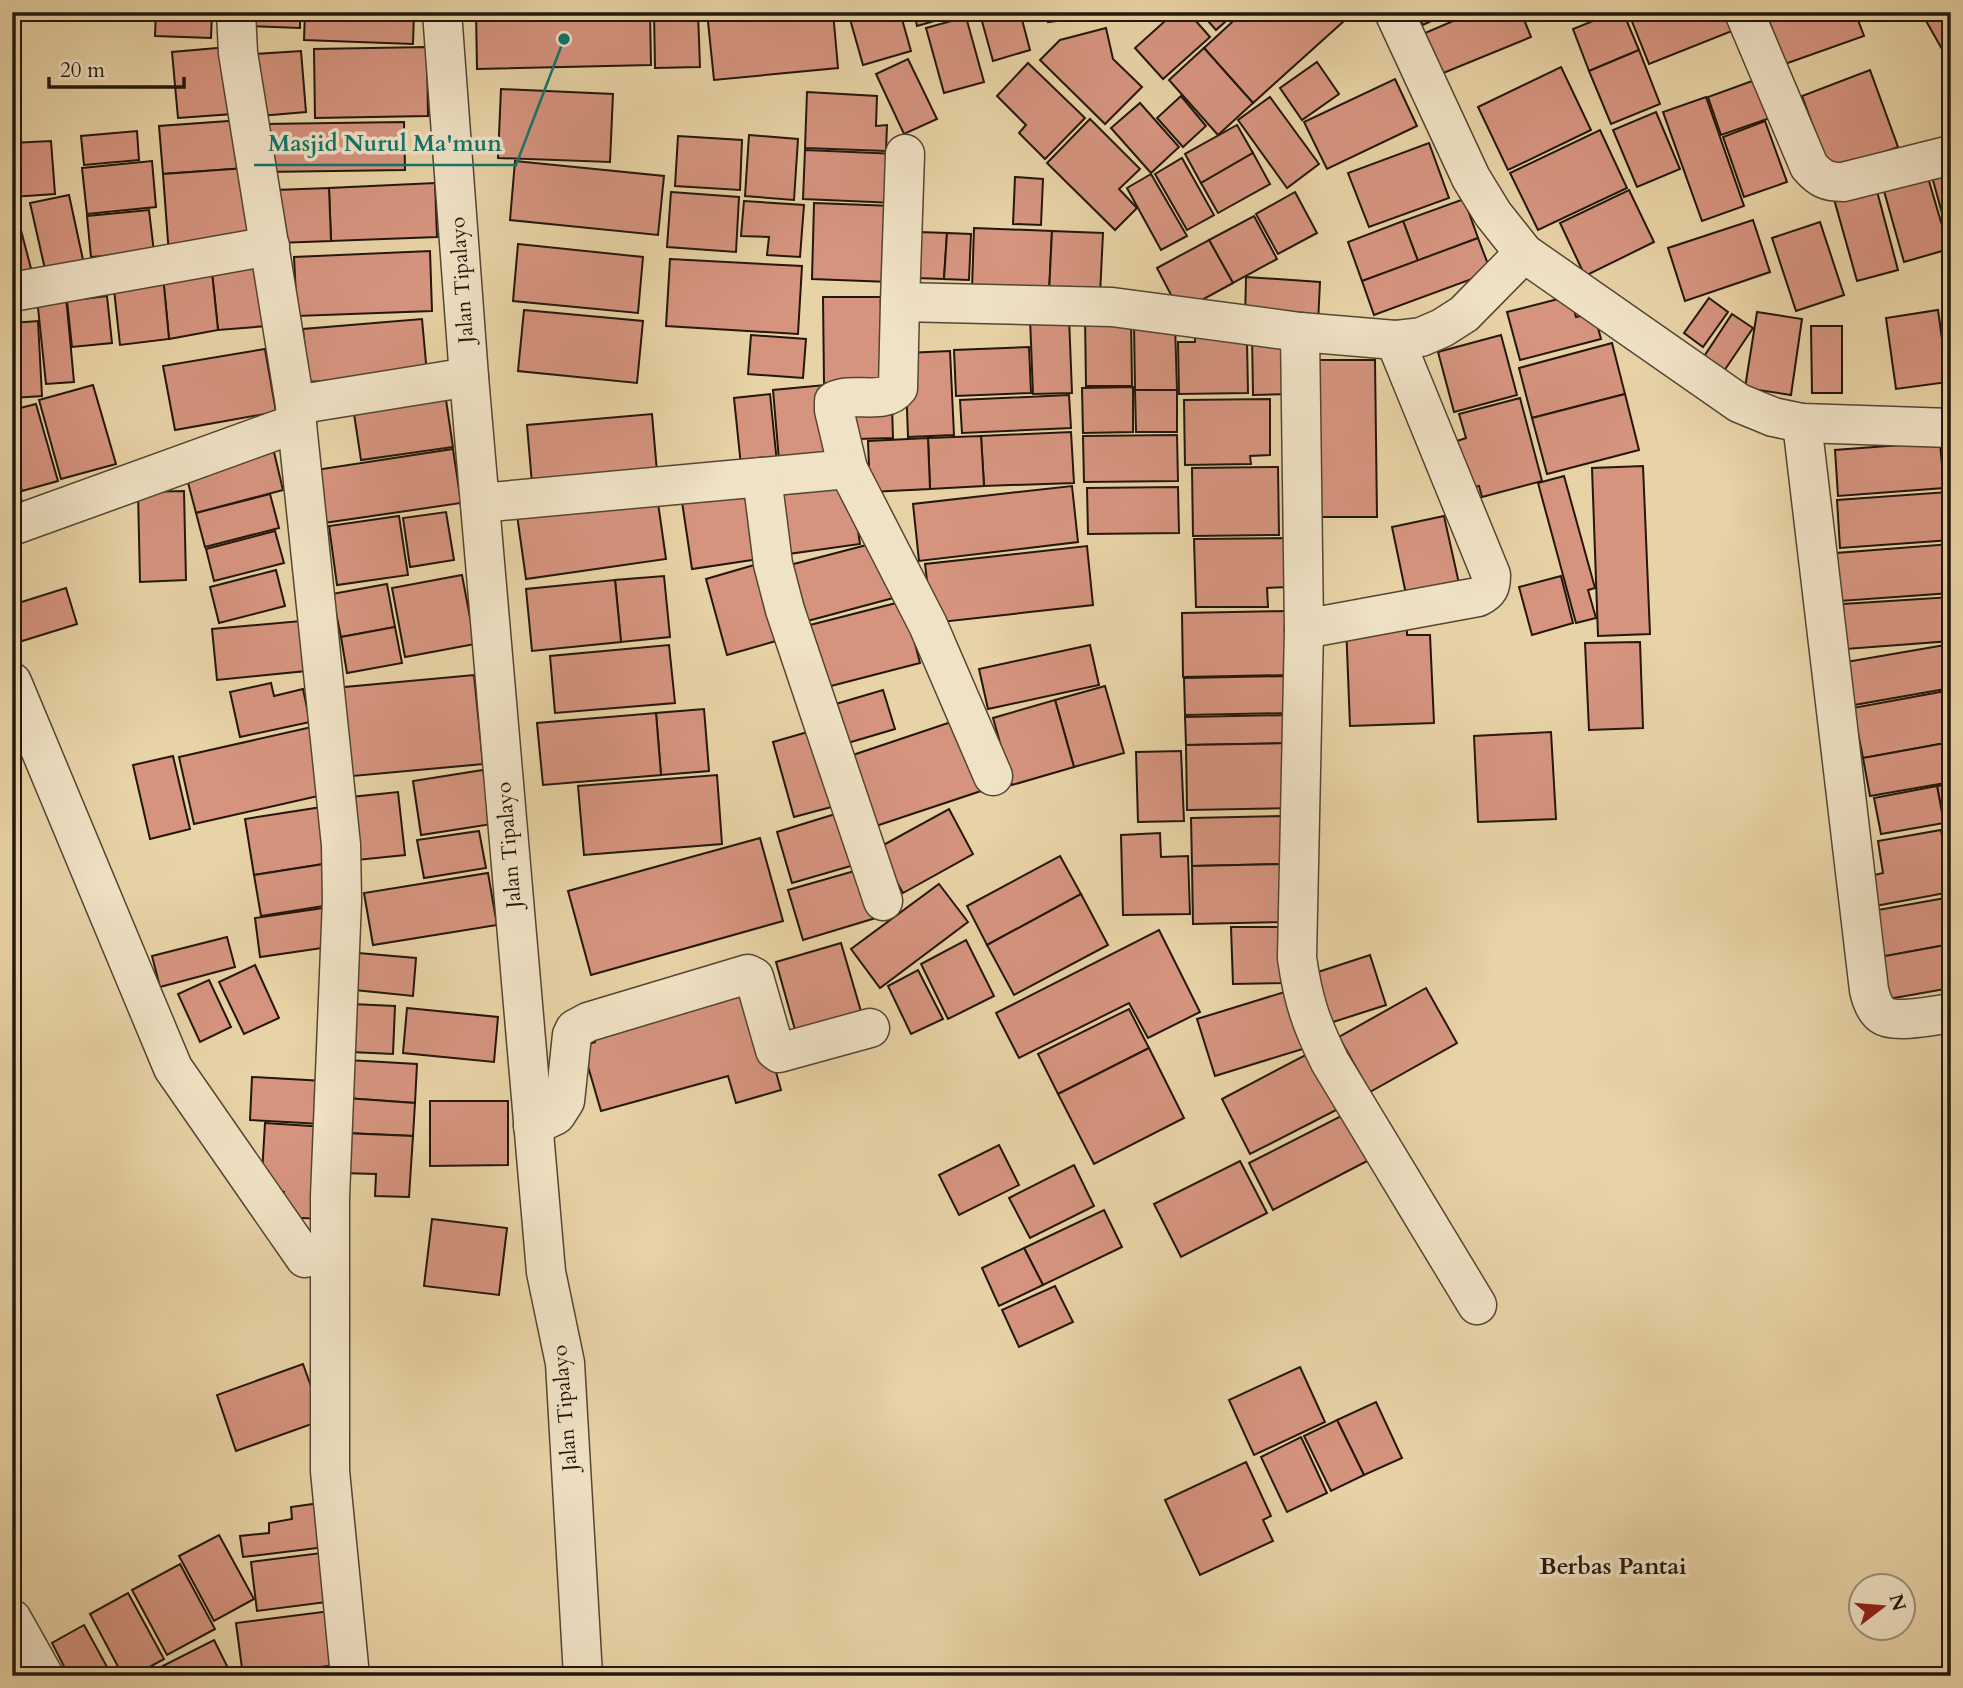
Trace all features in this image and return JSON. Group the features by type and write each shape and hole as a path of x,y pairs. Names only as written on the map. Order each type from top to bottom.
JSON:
{"street":[{"path":"236,12 238,53 296,414 341,845 342,900 330,1197 330,1471 350,1676"},
{"name":"Jalan Tipalayo","path":"442,12 469,377 546,1272 565,1363 583,1676"},
{"path":"1394,12 1471,178 1493,214 1524,253 1739,403 1773,417 1801,423 1950,432"},
{"path":"1744,12 1809,166 1818,178 1829,182 1843,182 1951,155"},
{"path":"905,154 896,392 888,396 842,397 834,401 834,410 848,469 928,625 993,776"},
{"path":"12,292 270,246"},
{"path":"900,302 1112,307 1300,332 1395,340 1421,337 1443,328 1464,314 1524,253"},
{"path":"1300,332 1304,629 1297,958 1302,995 1312,1026 1330,1062 1477,1305"},
{"path":"1304,629 1478,597 1486,593 1491,586 1491,575 1395,340"},
{"path":"12,526 296,414 469,377"},
{"path":"1801,423 1868,990 1873,1004 1882,1015 1893,1019 1951,1013"},
{"path":"480,503 848,469"},
{"path":"762,477 773,564 785,610 883,901"},
{"path":"12,682 173,1068 305,1258"},
{"path":"533,1126 556,1115 565,1101 572,1035 575,1029 589,1022 748,974 754,976 775,1050 779,1053 870,1028"},
{"path":"12,1619 44,1676"}],"building":[{"path":"156,12 212,12 211,38 155,36"},
{"path":"246,12 300,12 300,28 246,26"},
{"path":"305,12 414,12 413,44 304,40"},
{"path":"476,12 650,12 651,65 477,69"},
{"path":"654,12 698,12 700,67 655,68"},
{"path":"707,12 833,12 838,68 714,80"},
{"path":"848,12 900,12 911,51 863,65"},
{"path":"914,12 966,12 917,26"},
{"path":"1020,12 1030,50 993,61 980,14"},
{"path":"1047,12 1109,12 1109,14 1048,22"},
{"path":"1175,12 1188,12 1210,37 1163,79 1135,48"},
{"path":"1200,12 1236,12 1216,30"},
{"path":"1243,12 1354,12 1253,103 1204,48"},
{"path":"1416,12 1450,12 1423,25"},
{"path":"1474,12 1521,12 1531,37 1441,74 1425,33"},
{"path":"1615,12 1623,12 1639,50 1589,71 1573,29"},
{"path":"1646,12 1730,12 1737,29 1649,64 1631,19"},
{"path":"1766,12 1855,12 1864,36 1785,64"},
{"path":"1921,12 1951,12 1951,65"},
{"path":"966,17 984,82 944,93 926,28"},
{"path":"1106,28 1113,59 1142,87 1105,124 1040,60 1060,40"},
{"path":"228,47 233,114 178,118 172,52"},
{"path":"427,47 428,116 315,118 314,49"},
{"path":"1204,48 1253,103 1218,135 1169,80"},
{"path":"1639,50 1660,104 1611,124 1589,71"},
{"path":"301,51 306,112 260,116 255,54"},
{"path":"908,59 937,119 904,134 876,74"},
{"path":"1317,62 1339,94 1302,120 1280,88"},
{"path":"1028,63 1085,118 1045,159 1019,133 1026,125 997,96"},
{"path":"1561,67 1591,130 1508,170 1478,107"},
{"path":"1870,70 1898,147 1830,172 1802,96"},
{"path":"1763,77 1776,116 1721,135 1708,97"},
{"path":"1395,79 1417,126 1327,169 1304,122"},
{"path":"501,89 613,94 610,162 498,158"},
{"path":"807,92 877,96 876,126 887,125 886,151 805,148"},
{"path":"1181,96 1206,126 1183,147 1157,118"},
{"path":"1270,97 1319,164 1287,188 1238,120"},
{"path":"1706,97 1744,206 1702,221 1663,112"},
{"path":"1140,103 1179,147 1151,173 1111,128"},
{"path":"1656,112 1680,169 1637,187 1613,130"},
{"path":"1090,119 1140,169 1119,189 1137,208 1115,230 1047,163"},
{"path":"242,120 246,168 163,174 159,126"},
{"path":"1765,121 1787,182 1744,197 1723,137"},
{"path":"404,122 405,170 264,172 263,124"},
{"path":"1237,125 1253,153 1201,183 1185,154"},
{"path":"1600,130 1627,188 1538,230 1510,173"},
{"path":"137,131 139,160 84,165 81,136"},
{"path":"749,135 798,139 794,200 745,196"},
{"path":"678,136 742,140 740,190 675,186"},
{"path":"51,141 55,194 12,197 12,143"},
{"path":"1429,143 1449,198 1369,227 1348,173"},
{"path":"805,150 898,154 895,203 803,199"},
{"path":"1253,153 1270,184 1218,213 1201,183"},
{"path":"1182,158 1214,215 1187,230 1155,174"},
{"path":"152,161 156,207 87,214 82,168"},
{"path":"515,161 664,176 658,235 510,220"},
{"path":"246,168 253,248 169,255 163,174"},
{"path":"1951,168 1951,246 1931,173"},
{"path":"1926,171 1949,249 1904,262 1882,184"},
{"path":"1151,174 1187,236 1161,250 1127,188"},
{"path":"1015,177 1043,179 1041,225 1013,224"},
{"path":"1874,180 1898,270 1857,281 1832,192"},
{"path":"435,183 437,237 331,241 329,188"},
{"path":"329,188 331,241 277,243 275,190"},
{"path":"1629,190 1654,242 1585,276 1560,223"},
{"path":"671,192 739,197 736,252 667,247"},
{"path":"1295,192 1317,233 1278,254 1256,214"},
{"path":"69,195 85,269 47,278 30,203"},
{"path":"1464,199 1478,238 1418,261 1403,221"},
{"path":"12,201 33,276 12,282"},
{"path":"744,201 804,205 800,257 767,255 769,237 741,236"},
{"path":"814,203 893,206 890,282 812,279"},
{"path":"149,210 154,252 91,257 87,216"},
{"path":"1254,216 1277,259 1233,283 1209,240"},
{"path":"1753,220 1770,272 1685,301 1668,248"},
{"path":"1403,221 1418,261 1362,281 1348,242"},
{"path":"1820,222 1844,295 1796,311 1772,238"},
{"path":"974,228 1052,231 1049,293 972,289"},
{"path":"1052,231 1103,233 1100,295 1049,293"},
{"path":"919,232 947,233 944,279 916,278"},
{"path":"947,233 971,234 969,280 944,279"},
{"path":"1478,238 1491,272 1374,315 1362,281"},
{"path":"1209,240 1233,283 1180,312 1157,268"},
{"path":"518,244 643,257 638,313 513,301"},
{"path":"430,251 432,311 297,316 294,257"},
{"path":"670,259 802,266 798,334 666,326"},
{"path":"260,266 267,326 218,330 212,272"},
{"path":"212,272 218,330 169,339 163,276"},
{"path":"163,276 169,339 120,345 113,280"},
{"path":"1246,277 1320,282 1318,323 1245,320"},
{"path":"66,296 74,382 46,384 37,298"},
{"path":"107,296 112,343 72,347 67,301"},
{"path":"1570,296 1576,317 1594,313 1601,339 1520,360 1507,312"},
{"path":"823,297 891,297 891,383 824,383"},
{"path":"1709,298 1728,312 1703,347 1684,333"},
{"path":"524,310 643,321 637,383 518,371"},
{"path":"1938,310 1948,382 1896,389 1886,318"},
{"path":"1757,312 1802,319 1791,395 1745,388"},
{"path":"1732,314 1753,328 1724,371 1703,358"},
{"path":"1131,315 1132,386 1086,386 1085,316"},
{"path":"1069,317 1072,393 1033,394 1030,318"},
{"path":"422,319 427,374 308,382 303,329"},
{"path":"38,321 42,396 13,398 12,323"},
{"path":"1134,323 1175,323 1177,390 1135,390"},
{"path":"1811,326 1842,326 1842,393 1812,393"},
{"path":"1195,332 1247,341 1248,393 1179,394 1178,342 1195,342"},
{"path":"751,335 806,339 803,378 748,374"},
{"path":"1252,335 1293,335 1294,394 1253,395"},
{"path":"1501,335 1517,395 1454,412 1438,352"},
{"path":"1612,343 1625,394 1532,418 1519,368"},
{"path":"1029,347 1031,393 956,396 954,350"},
{"path":"265,349 276,412 175,430 163,366"},
{"path":"950,351 954,435 908,437 905,353"},
{"path":"1309,360 1375,360 1377,517 1311,517"},
{"path":"93,385 116,464 61,479 39,400"},
{"path":"825,385 833,468 780,472 773,390"},
{"path":"1133,387 1133,432 1083,433 1082,388"},
{"path":"1135,390 1177,390 1177,432 1136,432"},
{"path":"445,393 453,447 361,460 353,407"},
{"path":"770,394 777,463 741,466 734,398"},
{"path":"1625,394 1639,450 1547,474 1532,418"},
{"path":"1069,395 1071,428 962,433 960,400"},
{"path":"1520,398 1542,481 1482,497 1479,486 1470,488 1457,441 1466,438 1459,414"},
{"path":"1270,399 1270,455 1250,456 1251,464 1185,465 1184,400"},
{"path":"36,404 58,481 22,491 12,456 12,410"},
{"path":"892,406 893,438 857,439 855,408"},
{"path":"652,414 657,472 532,484 527,425"},
{"path":"1071,432 1074,483 984,486 981,436"},
{"path":"1177,435 1178,481 1084,482 1083,436"},
{"path":"981,436 984,486 930,489 928,438"},
{"path":"928,438 930,489 870,492 868,441"},
{"path":"1940,442 1944,488 1838,496 1835,450"},
{"path":"273,448 283,490 196,513 185,471"},
{"path":"453,449 461,503 317,524 309,471"},
{"path":"1643,466 1650,634 1598,636 1592,468"},
{"path":"1278,467 1279,535 1193,536 1192,468"},
{"path":"12,469 23,505 12,508"},
{"path":"850,475 860,544 781,555 771,486"},
{"path":"1564,476 1595,588 1588,590 1596,618 1576,623 1538,483"},
{"path":"754,485 765,558 692,569 681,495"},
{"path":"1072,486 1078,542 919,561 913,504"},
{"path":"1178,487 1179,533 1088,534 1087,488"},
{"path":"656,489 666,559 526,579 516,508"},
{"path":"184,491 186,580 140,582 138,492"},
{"path":"1948,492 1951,540 1840,548 1837,500"},
{"path":"270,494 279,528 205,547 196,513"},
{"path":"446,512 454,560 410,567 403,518"},
{"path":"399,516 408,575 337,585 329,526"},
{"path":"1444,516 1460,588 1407,599 1392,527"},
{"path":"275,531 284,563 214,581 206,549"},
{"path":"1288,538 1289,587 1267,588 1268,607 1196,607 1194,539"},
{"path":"882,541 897,597 800,623 786,566"},
{"path":"1951,544 1951,593 1840,601 1836,553"},
{"path":"1087,546 1093,605 932,623 925,564"},
{"path":"761,563 783,639 727,655 706,579"},
{"path":"276,570 285,606 219,623 210,587"},
{"path":"462,575 475,644 405,657 392,588"},
{"path":"664,576 670,637 621,642 615,580"},
{"path":"1561,576 1573,623 1532,635 1519,587"},
{"path":"615,580 621,642 532,651 526,589"},
{"path":"387,584 395,627 341,637 332,594"},
{"path":"66,588 77,624 19,642 12,619 12,605"},
{"path":"1951,597 1951,641 1846,649 1843,604"},
{"path":"904,601 920,663 827,687 810,625"},
{"path":"1290,611 1292,675 1183,677 1182,613"},
{"path":"301,621 306,671 217,680 212,629"},
{"path":"1346,624 1407,628 1407,635 1430,635 1434,723 1350,726"},
{"path":"395,627 402,663 347,673 341,637"},
{"path":"1640,642 1643,728 1589,730 1585,643"},
{"path":"1951,644 1951,688 1854,705 1846,662"},
{"path":"669,645 675,703 555,713 550,656"},
{"path":"1090,645 1099,685 988,709 979,669"},
{"path":"474,675 483,764 342,777 334,688"},
{"path":"1291,676 1291,713 1185,715 1184,678"},
{"path":"271,683 274,696 303,689 310,722 240,737 230,692"},
{"path":"1105,686 1124,753 1074,767 1055,700"},
{"path":"883,690 895,729 841,745 829,706"},
{"path":"1951,690 1951,742 1863,758 1853,708"},
{"path":"1055,700 1074,767 1012,785 993,718"},
{"path":"704,709 709,771 661,775 656,713"},
{"path":"656,713 661,775 543,785 537,723"},
{"path":"1291,715 1292,743 1186,745 1185,717"},
{"path":"957,720 981,791 867,829 844,758"},
{"path":"312,727 327,794 194,824 179,757"},
{"path":"818,729 839,805 794,817 773,742"},
{"path":"1551,732 1556,819 1478,822 1474,736"},
{"path":"1951,742 1951,782 1870,796 1863,758"},
{"path":"1292,743 1293,808 1187,810 1186,745"},
{"path":"1181,751 1184,821 1138,822 1136,752"},
{"path":"173,756 190,829 150,839 133,765"},
{"path":"483,770 492,824 421,835 413,781"},
{"path":"717,775 722,844 584,855 578,786"},
{"path":"1951,784 1951,822 1944,823 1937,786"},
{"path":"1937,786 1944,823 1881,834 1874,798"},
{"path":"398,792 405,855 357,860 351,797"},
{"path":"322,807 330,863 254,875 245,819"},
{"path":"949,809 973,854 903,893 878,848"},
{"path":"845,811 861,863 792,883 777,832"},
{"path":"1281,816 1283,864 1192,866 1191,818"},
{"path":"1941,830 1951,892 1875,906 1870,876 1883,873 1878,841"},
{"path":"479,831 486,868 424,878 417,840"},
{"path":"1160,833 1161,857 1188,856 1190,914 1123,915 1121,835"},
{"path":"760,838 783,921 591,975 568,891"},
{"path":"1060,856 1081,894 987,945 967,906"},
{"path":"330,863 336,904 261,916 254,875"},
{"path":"1283,864 1284,922 1193,924 1192,866"},
{"path":"865,868 879,917 803,940 788,890"},
{"path":"488,873 497,925 373,945 364,893"},
{"path":"939,884 968,922 880,988 851,949"},
{"path":"1081,894 1108,945 1014,995 987,945"},
{"path":"1951,897 1951,944 1880,957 1872,911"},
{"path":"330,907 336,946 260,957 255,918"},
{"path":"1231,927 1285,927 1287,983 1233,984"},
{"path":"1159,930 1200,1012 1148,1038 1129,1003 1019,1058 996,1013"},
{"path":"227,937 235,967 160,987 152,956"},
{"path":"966,940 994,996 948,1019 921,964"},
{"path":"841,943 865,1025 799,1044 776,962"},
{"path":"1951,944 1951,988 1888,999 1880,957"},
{"path":"358,953 416,958 413,996 355,990"},
{"path":"1370,955 1386,1005 1330,1023 1315,973"},
{"path":"255,965 279,1018 244,1034 219,982"},
{"path":"918,970 943,1019 911,1034 888,986"},
{"path":"209,980 231,1027 200,1042 178,994"},
{"path":"751,982 781,1090 736,1103 728,1076 601,1111 582,1046 595,1042 591,1027"},
{"path":"1426,988 1457,1043 1370,1092 1339,1037"},
{"path":"1291,990 1309,1047 1215,1076 1197,1019"},
{"path":"352,1004 395,1006 393,1054 351,1052"},
{"path":"407,1008 498,1017 494,1062 403,1053"},
{"path":"1129,1009 1149,1048 1058,1094 1038,1054"},
{"path":"1149,1048 1184,1118 1094,1164 1058,1094"},
{"path":"1315,1050 1344,1106 1250,1154 1222,1099"},
{"path":"347,1060 417,1064 415,1103 345,1098"},
{"path":"252,1077 324,1081 321,1124 250,1120"},
{"path":"345,1098 415,1103 413,1136 344,1133"},
{"path":"430,1101 508,1101 508,1165 430,1166"},
{"path":"1347,1113 1371,1159 1273,1210 1249,1163"},
{"path":"265,1123 326,1127 321,1219 282,1217 284,1192 261,1191"},
{"path":"344,1133 413,1136 409,1197 375,1196 376,1174 341,1173"},
{"path":"999,1145 1019,1185 959,1215 939,1175"},
{"path":"1240,1161 1267,1213 1181,1257 1154,1204"},
{"path":"1074,1165 1094,1206 1030,1238 1009,1198"},
{"path":"1104,1210 1122,1247 1043,1285 1024,1248"},
{"path":"432,1219 507,1228 499,1295 424,1286"},
{"path":"1024,1248 1043,1285 999,1306 982,1268"},
{"path":"1055,1286 1073,1322 1019,1347 1002,1310"},
{"path":"303,1364 323,1420 236,1451 217,1395"},
{"path":"1300,1367 1325,1422 1254,1455 1229,1400"},
{"path":"1376,1402 1402,1458 1364,1475 1337,1420"},
{"path":"1337,1420 1364,1475 1331,1491 1304,1436"},
{"path":"1301,1437 1327,1493 1287,1512 1261,1457"},
{"path":"1246,1462 1271,1516 1263,1520 1273,1541 1200,1575 1165,1500"},
{"path":"320,1503 326,1547 243,1557 240,1536 269,1533 269,1523 292,1519 291,1507"},
{"path":"219,1535 254,1599 214,1621 179,1556"},
{"path":"321,1553 327,1602 257,1611 251,1562"},
{"path":"180,1564 215,1629 167,1655 132,1590"},
{"path":"128,1593 164,1659 133,1676 123,1676 90,1614"},
{"path":"330,1611 337,1665 243,1676 236,1623"},
{"path":"84,1625 112,1676 69,1676 52,1643"},
{"path":"214,1640 232,1676 143,1676"},
{"path":"1951,1647 1951,1676 1947,1676 1942,1648"},
{"path":"337,1668 338,1676 276,1676"}],"place":[{"name":"Masjid Nurul Ma'mun","path":"564,39"}],"district":[{"name":"Berbas Pantai","path":"1613,1566"}]}
